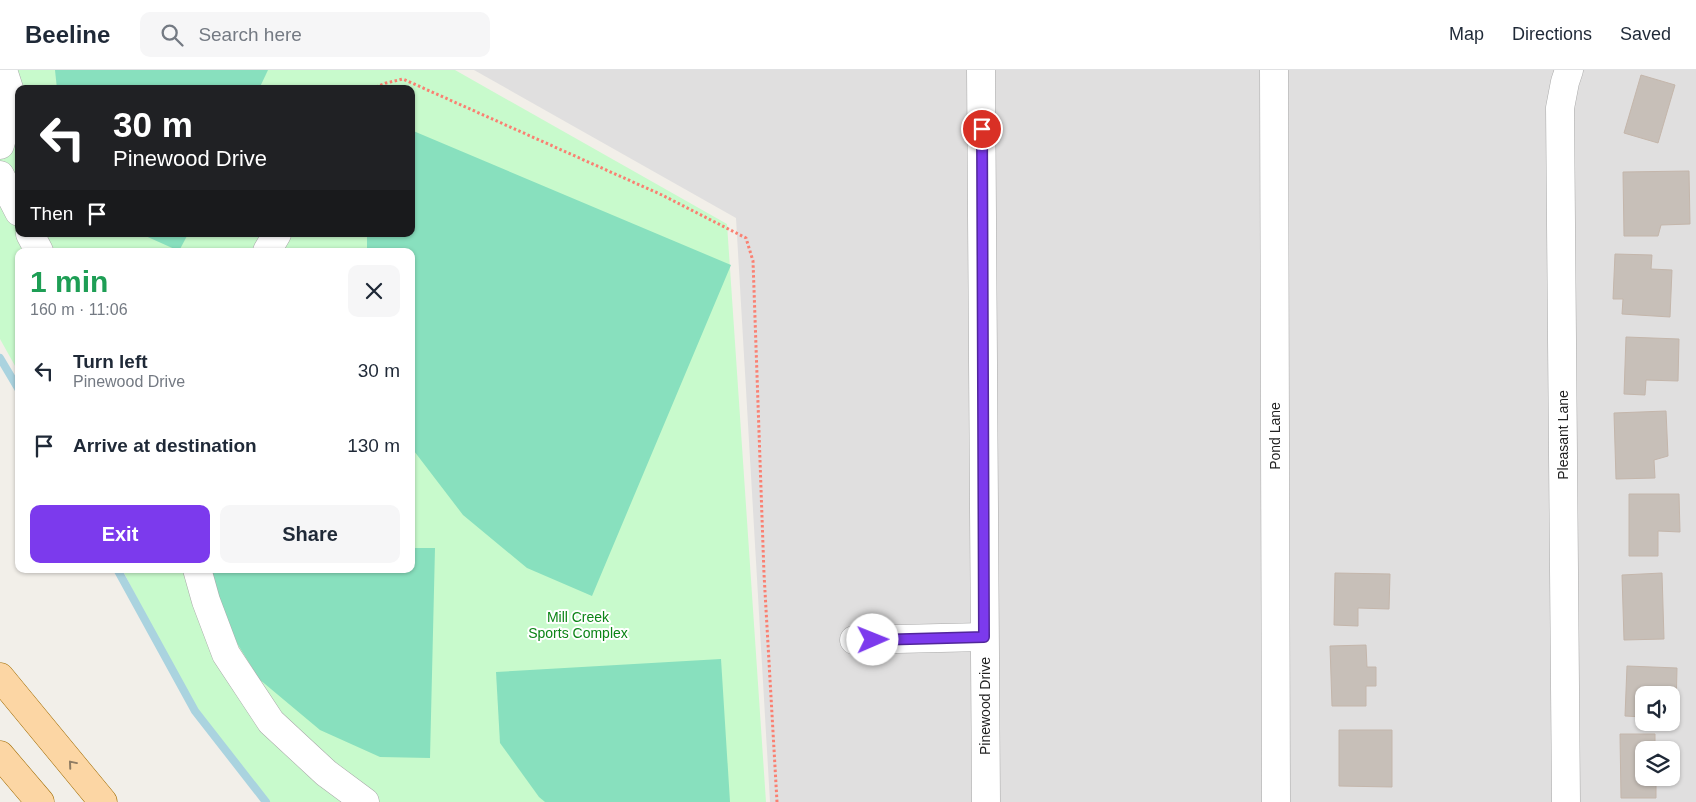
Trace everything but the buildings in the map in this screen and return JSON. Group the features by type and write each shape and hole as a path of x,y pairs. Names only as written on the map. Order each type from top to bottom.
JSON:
{"main road":[{"path":"0,677 103,802"},
{"path":"0,754 40,802"}],"street":[{"path":"0,145 13,101 2,70"},
{"name":"Pinewood Drive","path":"982,70 986,802"},
{"name":"Pond Lane","path":"1274,70 1276,802"},
{"name":"Pleasant Lane","path":"1566,802 1560,108 1569,70"},
{"path":"0,175 15,204"},
{"path":"269,248 276,237"},
{"path":"197,573 226,654 271,722 326,773 365,802"},
{"path":"854,640 984,637"}],"path":[{"path":"381,85 403,79 662,195 746,238 753,261 764,574 777,802"}],"shaded area":[{"path":"474,70 1696,70 1696,802 770,802 736,218"}],"green space":[{"name":"Mill Creek Sports Complex","path":"0,70 455,70 727,224 766,802 266,802 195,711 124,573 415,573 415,248 15,248 15,366 0,339"},
{"path":"55,70 268,70 261,85 57,85"},
{"path":"415,132 731,265 592,596 527,568 463,515 415,452 415,248 367,248 367,237 415,237"},
{"path":"148,237 186,237 181,248 172,248"},
{"path":"415,548 435,548 430,758 380,757 320,730 259,679 224,622 212,573 415,573"},
{"path":"721,659 730,802 545,802 539,797 500,743 496,672"}],"waterway":[{"path":"0,358 15,383"},
{"path":"119,573 195,711 266,802"}],"route":[{"path":"873,640 984,637 982,129"}]}
